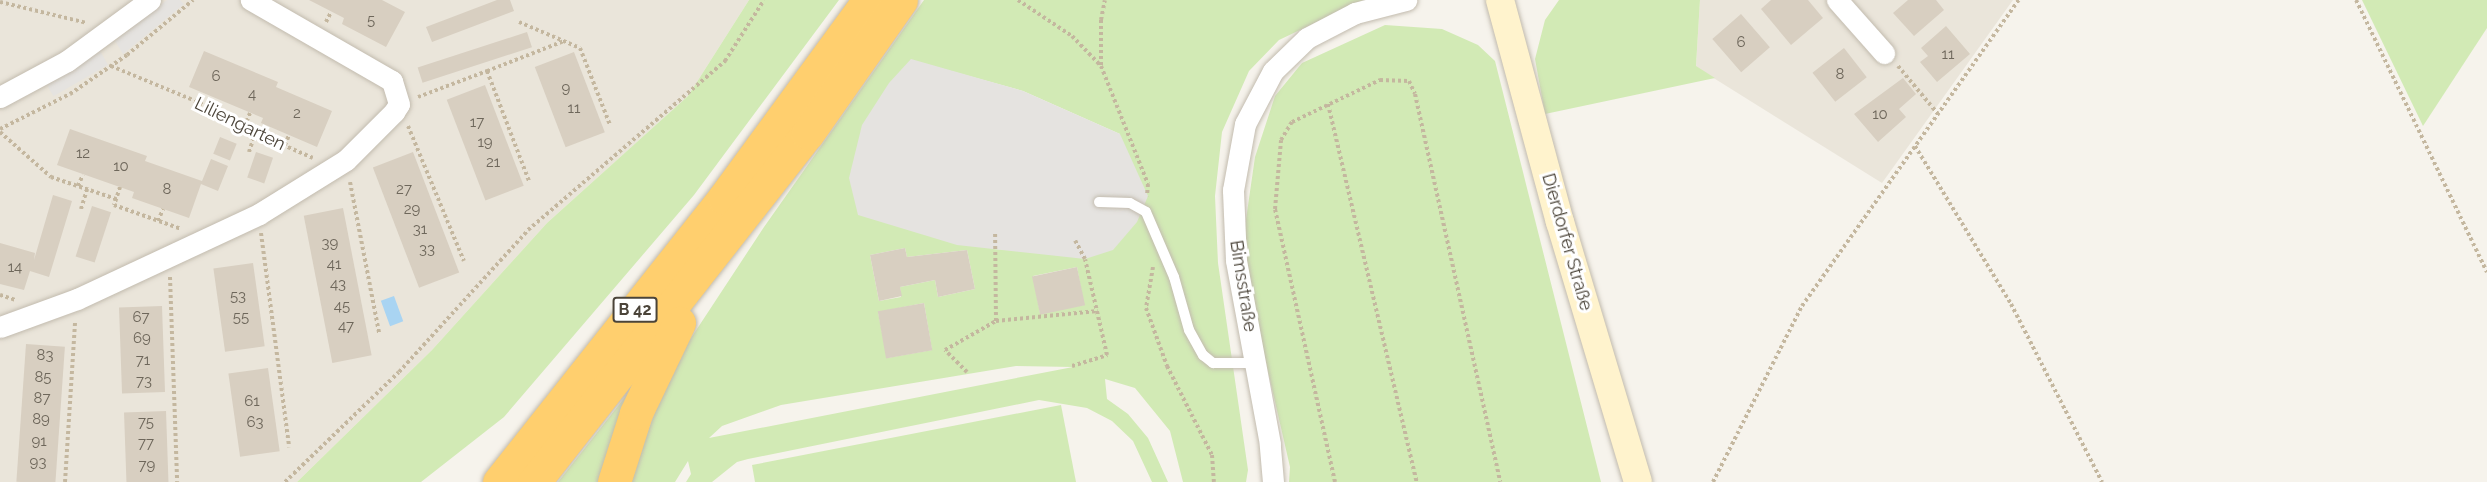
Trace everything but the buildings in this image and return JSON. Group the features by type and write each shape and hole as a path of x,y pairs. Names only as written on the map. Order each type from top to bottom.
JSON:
{"highway":[{"name":"B 42","path":"499,482 724,198 869,0"},
{"name":"B 42","path":"534,482 733,231 901,0"},
{"path":"614,482 653,375 733,231"}],"main road":[{"name":"Dierdorfer Straße","path":"1500,0 1560,222 1638,482"}],"street":[{"path":"0,97 67,61 150,0"},
{"path":"0,327 77,299 170,258 259,214 341,164 380,128 399,104 393,81 251,0"},
{"name":"Bimsstraße","path":"1273,482 1270,444 1236,260 1233,190 1245,124 1273,71 1307,38 1355,13 1406,0"},
{"path":"1837,0 1884,53"}],"lane":[{"path":"1100,202 1130,203 1146,212 1174,277 1189,330 1203,355 1213,363 1256,363"}],"path":[{"path":"116,199 51,177 0,130 29,116 111,66 194,0"},
{"path":"285,482 430,340 528,230 725,61 764,0"},
{"path":"1018,0 1072,36 1101,66"},
{"path":"1105,0 1101,20 1101,66 1148,184 1146,212"},
{"path":"1713,482 1802,306 2019,0"},
{"path":"2356,0 2487,272"},
{"path":"0,2 112,29"},
{"path":"519,22 580,48 610,125"},
{"path":"464,261 399,104 564,41"},
{"path":"1884,53 1938,114"},
{"name":"Liliengarten","path":"111,66 246,122 243,128 285,146 341,164"},
{"path":"487,71 529,181"},
{"path":"1335,482 1275,209 1281,140 1292,123 1380,80 1409,81 1500,482"},
{"path":"208,107 212,97"},
{"path":"1328,104 1417,482"},
{"path":"25,106 29,116"},
{"path":"246,122 250,113"},
{"path":"249,152 255,133"},
{"path":"285,146 289,135"},
{"path":"1915,146 2011,304 2102,482"},
{"path":"341,164 379,333"},
{"path":"78,186 83,175"},
{"path":"120,187 114,205 210,239"},
{"path":"81,209 87,189"},
{"path":"158,221 163,209"},
{"path":"259,214 289,447"},
{"path":"995,232 996,321"},
{"path":"1072,366 1107,355 1085,259 1075,240"},
{"path":"1158,241 1146,308 1167,366 1212,454 1214,482"},
{"path":"170,258 177,482"},
{"path":"65,482 77,299"},
{"path":"968,372 945,350 996,321 1098,311"}],"shaded area":[{"path":"0,0 749,0 688,96 547,223 432,350 297,482 0,482"},
{"path":"167,0 180,0 184,4 123,54 115,41"},
{"path":"1700,0 2013,0 1882,183 1696,67"},
{"path":"100,51 108,65 53,96 45,82"},
{"path":"911,59 1023,91 1120,134 1148,196 1137,222 1113,250 1085,259 957,245 858,215 849,178 862,125 889,83"}],"green space":[{"path":"749,0 839,0 694,195 504,417 421,482 297,482 432,350 547,223 688,96"},
{"path":"924,0 1363,0 1279,40 1249,71 1222,132 1215,196 1218,263 1248,470 1246,482 1183,482 1170,431 1135,388 1105,379 1107,399 1128,414 1148,438 1168,482 1152,482 1133,441 1112,421 1087,408 1039,400 748,459 737,462 712,482 686,482 691,474 688,461 675,482 630,482 670,370 764,227","holes":["911,60 1023,91 1120,134 1016,250 994,249","905,248 907,257 967,250 975,289 938,297 935,280 900,287 901,297 879,301 870,255","1077,267 1084,305 1040,313 1033,276","924,303 932,350 887,358 878,312","1016,366 1073,367 709,438 722,426 781,405"]},
{"path":"1559,0 1700,0 1696,66 1715,78 1545,114 1535,59 1545,20"},
{"path":"2362,0 2487,0 2487,28 2423,126"},
{"path":"1385,25 1442,29 1478,45 1495,61 1601,482 1289,482 1290,467 1241,254 1255,157 1275,96 1302,63"},
{"path":"637,382 601,482 558,482"},
{"path":"1061,405 1076,482 755,482 752,465"}],"water":[{"path":"394,296 403,321 390,326 381,301"}]}
